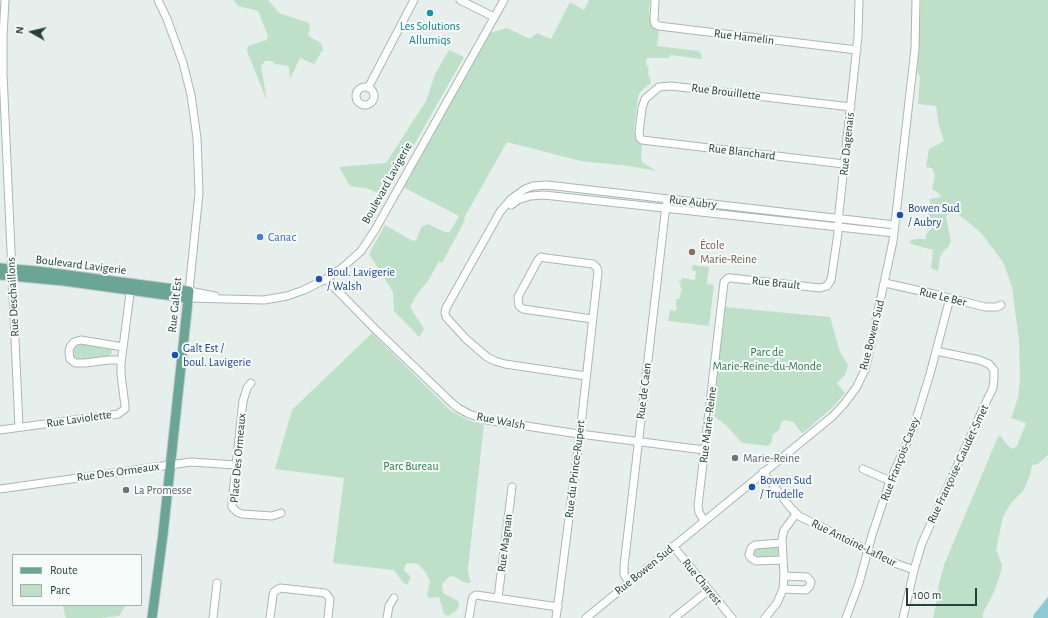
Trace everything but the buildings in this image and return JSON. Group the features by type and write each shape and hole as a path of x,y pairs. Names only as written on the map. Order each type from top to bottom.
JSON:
{"main road":[{"name":"Boulevard Lavigerie","path":"0,268 11,272 189,294"},
{"name":"Boulevard Lavigerie","path":"0,276 11,272"},
{"name":"Rue Galt Est","path":"152,618 163,534 169,465 189,294"}],"street":[{"name":"Rue Deschaillons","path":"5,0 3,24 3,66 19,427"},
{"name":"Rue Galt Est","path":"158,0 174,37 186,72 194,112 197,138 199,193 189,294"},
{"path":"368,88 414,0"},
{"path":"460,0 494,17"},
{"name":"Boulevard Lavigerie","path":"189,294 229,299 259,300 275,298 304,290 326,279 361,251 369,240 504,0"},
{"name":"Rue Hamelin","path":"656,0 654,20 659,26 857,50"},
{"name":"Rue Dagenais","path":"827,286 831,280 839,223 857,50 859,0"},
{"name":"Rue Bowen Sud","path":"586,618 833,416 854,392 861,379 867,362 885,283 894,233 915,49 916,0"},
{"name":"Rue Brouillette","path":"640,138 639,133 642,108 645,99 659,88 671,86 851,107"},
{"name":"Rue Blanchard","path":"640,138 642,140 844,164"},
{"name":"Rue Aubry","path":"586,376 505,364 495,361 487,357 466,339 446,317 446,308 500,212 511,199 525,189 533,186 547,185 667,199 839,223 894,233"},
{"name":"Rue Aubry","path":"500,212 518,200 530,196 544,195 666,208 839,223 895,225"},
{"name":"Rue de Caen","path":"629,583 624,574 624,566 667,199"},
{"name":"Rue du Prince-Rupert","path":"556,618 580,434 598,272 597,268 593,264 541,257 518,297 519,306 523,309 592,320"},
{"name":"Rue Brault","path":"726,280 728,278 735,278 820,288 827,286"},
{"name":"Rue Walsh","path":"326,279 380,334 452,403 464,412 487,420 704,450"},
{"name":"Rue Marie-Reine","path":"704,521 699,512 698,506 723,290 726,280"},
{"name":"Rue Le Ber","path":"885,283 985,307 992,308 1001,305"},
{"name":"Rue Laviolette","path":"0,430 122,412 125,410 126,406 121,374 121,360 131,286"},
{"name":"Rue François-Casey","path":"846,618 859,583 890,481 913,429 936,352 950,298"},
{"path":"121,360 75,363 70,359 69,351 74,342 81,340 123,347"},
{"name":"Rue Françoise-Gaudet-Smet","path":"903,618 914,570 926,533 993,388 994,370 989,364 979,360 936,352"},
{"name":"Place Des Ormeaux","path":"250,383 243,401 232,503 234,510 242,514 272,516 281,513"},
{"name":"Rue Des Ormeaux","path":"0,489 197,461 236,465"},
{"path":"863,469 890,481"},
{"path":"763,472 796,514 784,530 781,543 784,576 783,589 777,603 765,618"},
{"name":"Rue Magnan","path":"498,598 512,487"},
{"name":"Rue Antoine-Lafleur","path":"796,514 893,563 914,570"},
{"path":"781,543 755,545 751,548 749,555 756,561 783,560"},
{"name":"Rue Charest","path":"673,546 732,618"},
{"path":"783,589 806,590 809,588 811,582 807,576 784,576"},
{"path":"213,618 217,583"},
{"path":"270,618 273,595 277,589 283,588 325,593 329,596 330,602 328,618"},
{"path":"674,618 709,590"},
{"path":"469,618 473,597 476,596 558,607"},
{"path":"387,618 389,606 394,598"}],"green space":[{"path":"234,0 268,0 279,13 309,23 310,27 308,35 321,43 323,50 314,64 300,58 290,79 289,66 275,64 272,61 265,61 261,66 267,101 247,51 248,46 267,40 268,36 258,11 238,6"},
{"path":"589,0 650,0 650,19 655,28 659,30 657,46 698,51 701,54 702,59 670,55 669,58 647,58 646,62 649,68 648,73 651,83 640,92 638,97 634,131 636,140 642,145 641,159 643,163 657,171 629,166 581,161 507,142 464,218 465,220 442,263 439,261 428,281 417,294 410,307 424,329 419,337 394,311 393,292 369,254 385,225 413,241 416,240 422,226 428,224 445,232 450,232 459,216 403,187 489,33 507,28 530,39 537,33 551,39 570,2 584,10"},
{"path":"921,0 1048,0 1048,455 1038,464 1032,465 1030,475 1023,491 1011,503 1003,517 996,550 1002,565 1001,571 995,590 983,613 983,618 933,618 938,588 944,565 997,439 1000,435 1007,445 1013,449 1017,446 1026,423 1011,418 1018,398 1020,379 1019,341 1012,287 1003,262 981,233 957,213 948,213 946,217 951,241 940,257 938,271 931,268 933,250 911,244 910,241 915,239 926,239 926,234 932,228 932,225 928,220 929,209 939,210 940,206 930,203 930,199 941,197 940,194 932,189 935,176 932,168 926,167 929,149 944,141 939,126 936,106 918,104 920,76 917,72"},
{"path":"449,50 464,57 385,196 369,189 350,186 339,167 386,163 426,101 435,74"},
{"path":"692,265 709,267 707,284 714,285 709,326 668,321 670,310 675,311 677,308 676,299 679,299 682,289 680,288 681,283 679,280 682,281 682,278 695,280 696,271 692,270"},
{"name":"Parc de Marie-Reine-du-Monde","path":"725,307 830,317 840,352 848,365 845,375 837,383 845,393 832,408 803,433 793,422 784,420 782,421 779,430 773,434 771,443 768,446 743,443 727,426 714,416 713,407"},
{"name":"Parc Bureau","path":"372,333 451,411 470,421 484,424 468,569 471,582 463,582 450,576 442,584 443,593 458,601 459,605 457,610 448,616 444,614 439,597 429,598 427,595 430,581 426,573 418,564 407,563 405,565 404,570 411,577 407,585 393,569 333,563 344,478 275,469 292,410"},
{"path":"80,343 111,348 112,353 108,357 77,360 73,357 74,348"},
{"path":"775,546 778,549 778,557 757,559 752,555 754,549"},
{"path":"63,606 125,606 119,616 101,618 66,618"}],"water":[{"path":"1048,597 1048,618 1033,618 1034,614"}],"place":[{"name":"Les Solutions Allumiqs","path":"430,13"},
{"name":"Bowen Sud / Aubry","path":"900,215"},
{"name":"Canac","path":"260,237"},
{"name":"École Marie-Reine","path":"692,252"},
{"name":"Boul. Lavigerie / Walsh","path":"319,279"},
{"name":"Galt Est / boul. Lavigerie","path":"175,355"},
{"name":"Marie-Reine","path":"735,458"},
{"name":"Bowen Sud / Trudelle","path":"752,487"},
{"name":"La Promesse","path":"126,490"}]}
